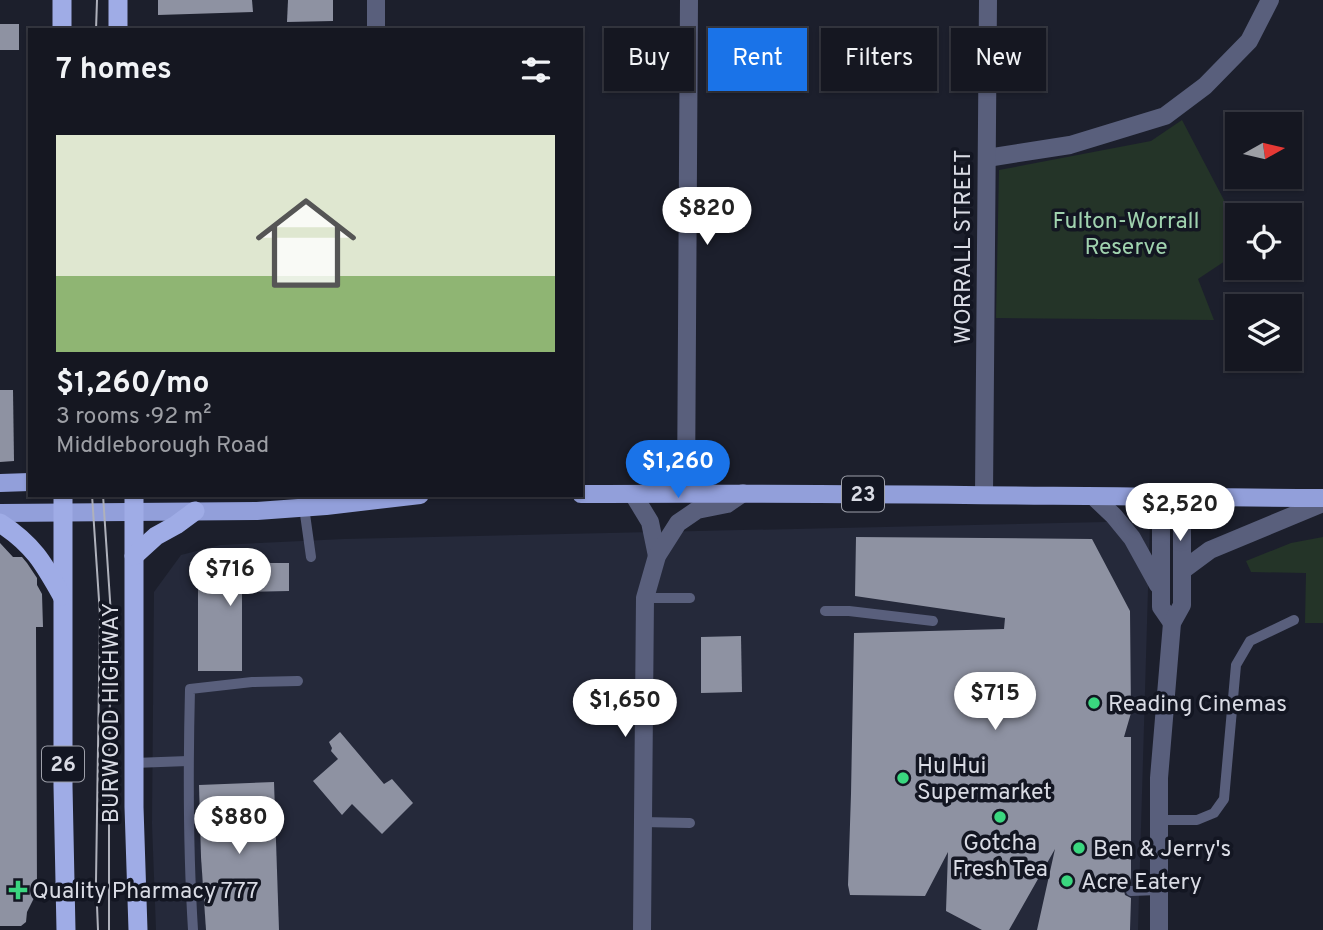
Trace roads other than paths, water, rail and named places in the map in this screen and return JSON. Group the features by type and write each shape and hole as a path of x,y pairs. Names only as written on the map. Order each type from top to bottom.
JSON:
{"highway":[{"path":"62,0 62,28"},
{"path":"118,0 118,28"},
{"name":"BURWOOD HIGHWAY","path":"134,503 134,807 138,930"},
{"name":"BURWOOD HIGHWAY","path":"63,504 66,930"},
{"path":"134,556 156,536 195,512"},
{"path":"0,523 42,560 63,597"}],"main road":[{"path":"0,483 28,482"},
{"name":"23","path":"583,494 984,495 1323,500"},
{"path":"0,513 63,504 134,503 195,512 257,511 397,497"}],"street":[{"path":"376,0 376,28"},
{"path":"686,493 689,0"},
{"name":"WORRALL STREET","path":"984,495 988,0"},
{"path":"986,158 1070,145 1165,116 1205,86 1248,40 1270,0"},
{"path":"632,494 650,522 657,556"},
{"path":"642,930 645,598 657,556 678,523 697,510 727,504 743,494"},
{"path":"1094,497 1132,538 1160,588"},
{"path":"1161,498 1161,607 1172,623"},
{"path":"1159,930 1159,778 1172,623 1182,605 1182,498"},
{"path":"1183,570 1210,550 1323,500"}],"lane":[{"path":"304,507 312,557"},
{"path":"645,598 690,598"},
{"path":"825,611 849,611 933,621"},
{"path":"1159,820 1197,820 1214,813 1224,799 1236,665 1250,641 1294,620"},
{"path":"193,930 188,761 190,689 253,682 298,681"},
{"path":"134,764 188,761"},
{"path":"643,821 690,823"},
{"path":"1131,891 1159,890"}],"tram line":[{"path":"96,28 97,0"},
{"path":"92,497 100,615 96,881 98,930"},
{"path":"103,497 111,615 109,930"}],"place":[{"name":"Reading Cinemas","path":"1094,703"},
{"name":"Hu Hui Supermarket","path":"903,778"},
{"name":"Gotcha Fresh Tea","path":"1000,817"},
{"name":"Ben & Jerry's","path":"1079,848"},
{"name":"Acre Eatery","path":"1067,881"},
{"name":"Quality Pharmacy 777","path":"18,890"}],"park label":[{"name":"Fulton-Worrall Reserve","path":"1126,233"}]}
